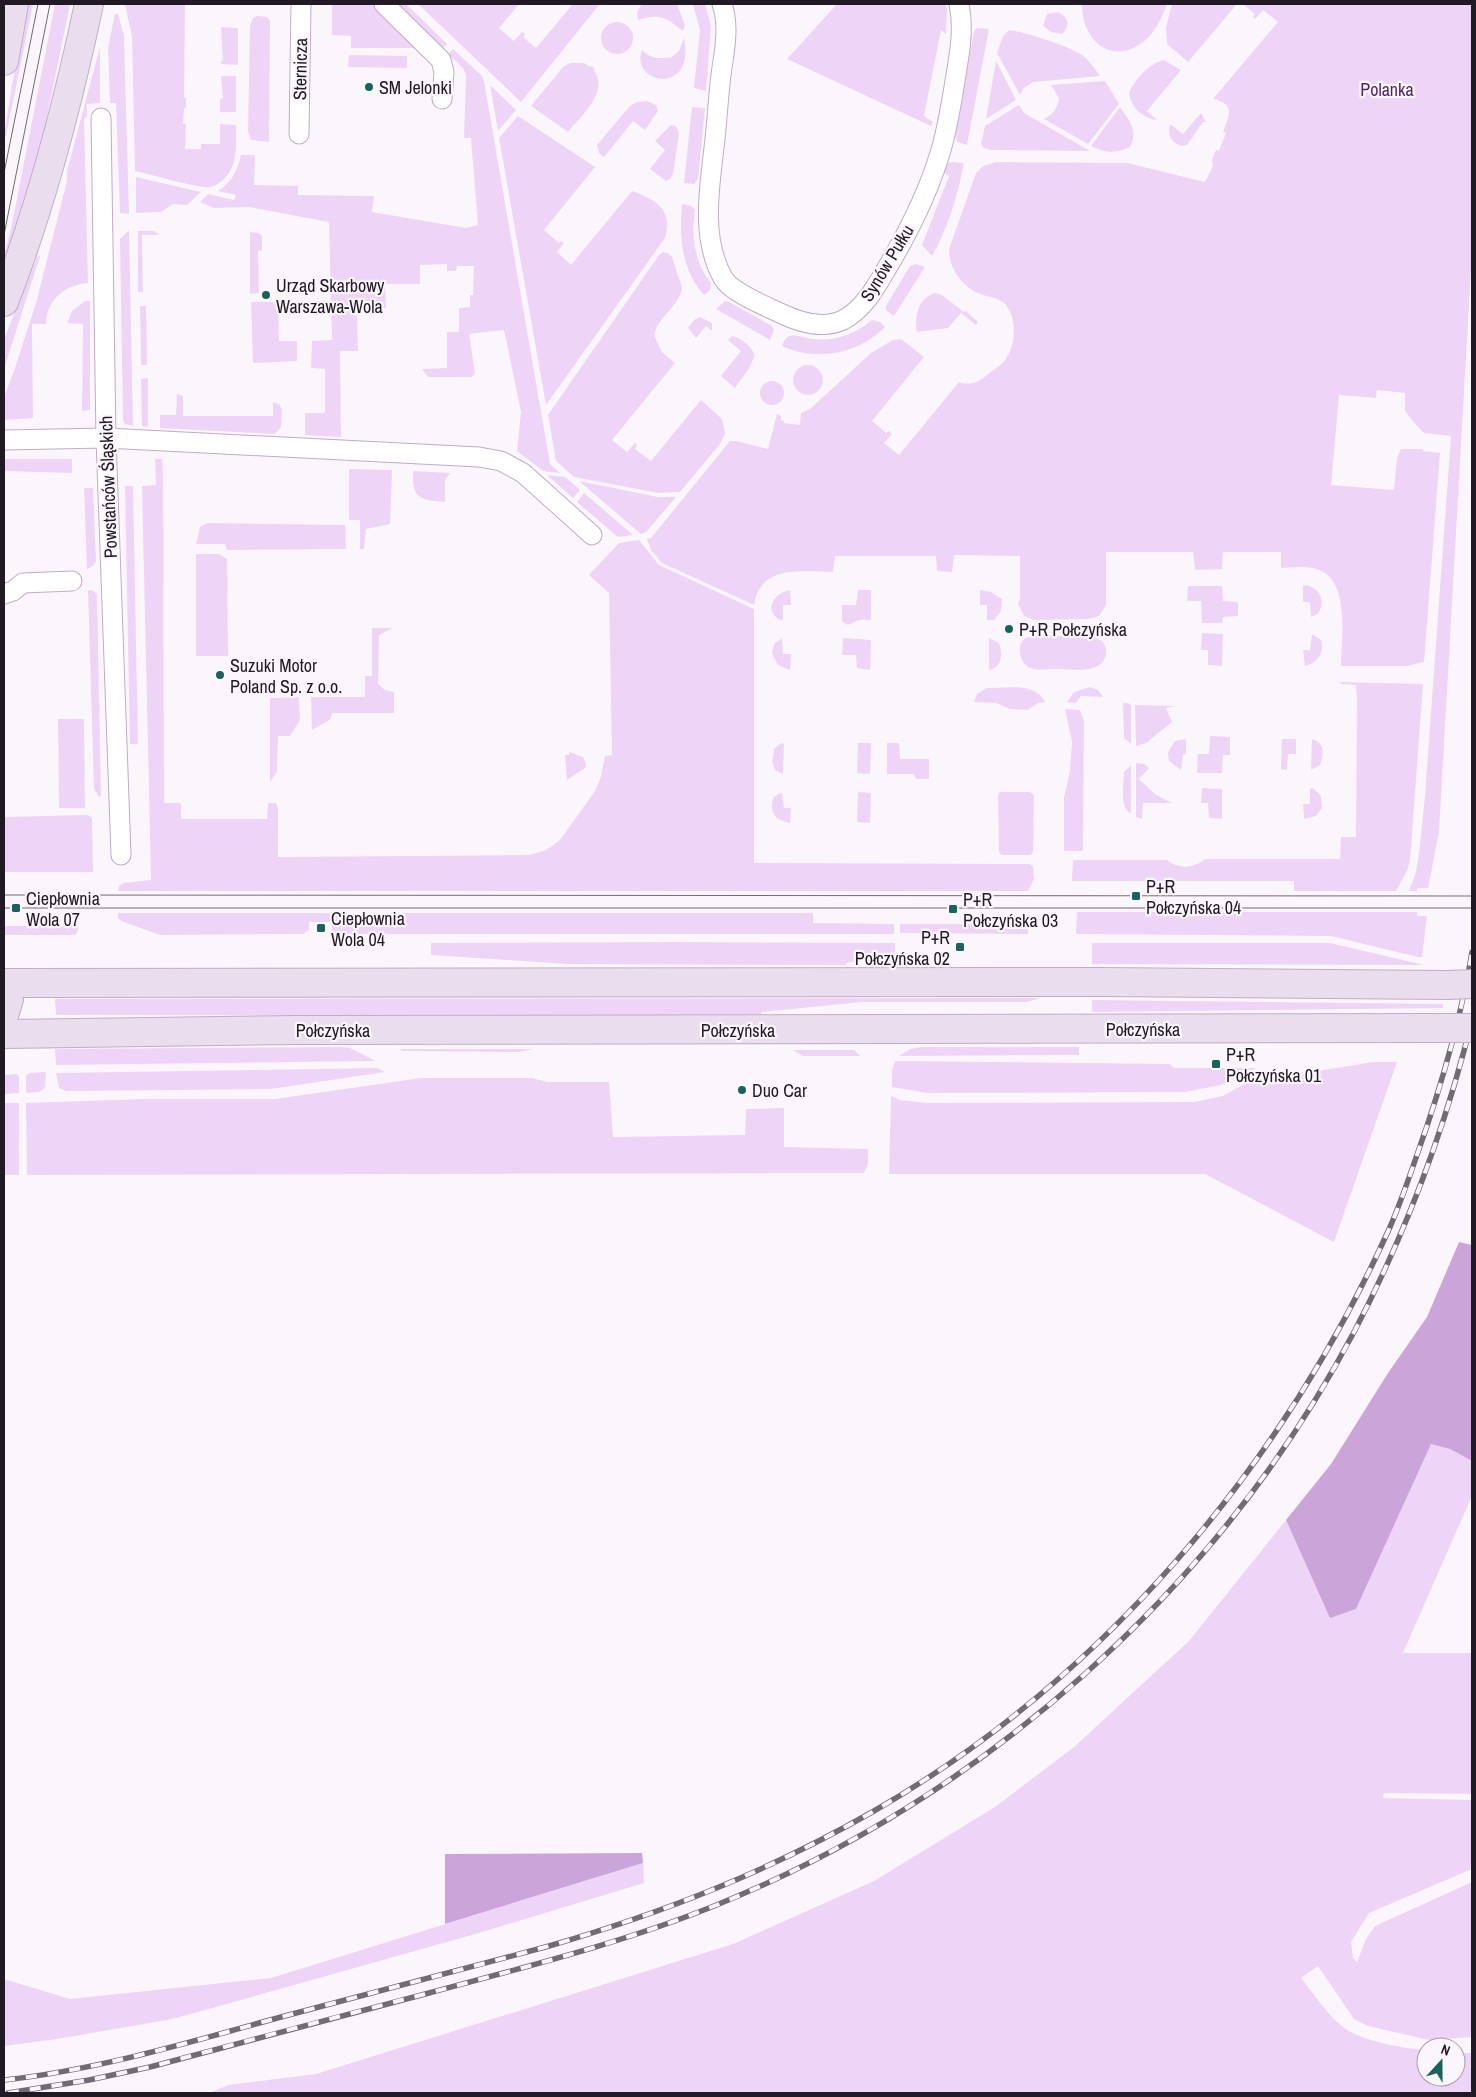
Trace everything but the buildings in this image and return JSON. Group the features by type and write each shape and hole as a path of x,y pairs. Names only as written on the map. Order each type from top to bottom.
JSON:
{"main road":[{"path":"4,61 14,4"},
{"path":"4,302 39,202 89,4"},
{"path":"4,983 1102,982 1460,985"},
{"path":"4,989 8,999 4,1016"},
{"name":"Połczyńska","path":"4,1034 297,1030 1472,1028"}],"street":[{"name":"Sternicza","path":"299,134 300,4"},
{"path":"384,4 441,60 444,72 442,100"},
{"name":"Synów Pułku","path":"722,4 726,23 726,38 709,200 709,229 716,265 725,281 737,290 788,317 820,325 842,320 853,314 864,304 898,248 916,213 941,151 948,122 960,53 962,21 959,4"},
{"name":"Powstańców Śląskich","path":"101,118 106,438 120,855"},
{"path":"4,440 106,438 479,457 501,461 523,473 592,535"},
{"path":"4,594 13,591 23,583 72,581"}],"green space":[{"path":"25,4 33,4 6,136 4,136"},
{"path":"55,4 70,4 37,166 4,271 4,255 11,229"},
{"path":"125,4 185,4 184,98 186,98 186,108 184,108 183,124 186,124 185,149 201,149 201,144 220,144 220,124 236,125 234,162 229,173 217,184 210,187 196,186 135,171 132,37"},
{"path":"332,4 372,4 419,48 351,48 351,36 332,35"},
{"path":"394,4 406,4 447,44 442,49"},
{"path":"418,4 519,4 499,28 514,41 522,32 525,34 523,37 536,48 573,4 599,5 521,102"},
{"path":"642,4 677,4 685,25 683,31 663,18 652,17 638,20 637,12"},
{"path":"693,4 705,4 711,26 706,91 694,88 700,30"},
{"path":"837,4 945,4 947,8 946,34 941,30 924,116 933,122 931,126 787,59"},
{"path":"1082,4 1167,4 1156,27 1144,42 1127,50 1116,52 1098,44 1091,36 1086,27"},
{"path":"1172,4 1237,4 1188,62 1167,44 1166,28"},
{"name":"Polanka","path":"1243,4 1472,4 1472,252 1439,832 1428,888 1417,888 1417,891 1409,891 1416,872 1425,796 1451,436 1424,433 1405,411 1405,393 1377,390 1376,398 1339,395 1331,485 1394,490 1397,458 1401,449 1423,449 1423,451 1440,453 1424,662 1407,666 1341,666 1342,608 1339,594 1333,582 1325,573 1312,568 1281,568 1281,552 1223,552 1222,569 1195,570 1193,552 1106,552 1106,605 1099,616 1089,619 1034,620 1024,616 1018,604 1020,598 1020,556 954,555 952,572 937,571 936,556 835,556 833,572 784,573 774,577 765,583 758,592 754,605 662,563 651,550 647,539 651,538 730,441 768,449 777,414 781,416 781,420 784,423 800,425 801,413 810,409 871,353 893,340 901,339 924,357 872,421 886,433 889,431 892,434 884,443 899,455 959,382 967,384 978,381 1003,362 1010,351 1014,329 1008,308 1002,301 976,292 963,283 951,264 949,249 976,173 983,166 996,162 1127,163 1205,182 1213,166 1212,160 1216,150 1219,151 1226,133 1223,132 1229,115 1228,107 1225,104 1213,99 1278,22 1263,10 1255,19 1253,16 1255,14"},
{"path":"1058,12 1068,22 1067,28 1062,34 1051,32 1043,26 1047,14"},
{"path":"115,14 118,14 124,36 129,214 120,213 116,103 110,103 108,48"},
{"path":"257,16 267,17 270,21 269,142 251,140 248,131 250,26 253,18"},
{"path":"617,22 623,23 628,27 632,32 632,44 628,49 623,53 617,54 611,53 606,49 602,44 601,38 602,32 606,27 611,23"},
{"path":"221,27 238,28 238,65 221,64 221,61 223,61"},
{"path":"977,28 989,29 967,145 957,142 955,134 974,31"},
{"path":"1009,30 1025,33 1076,51 1092,65 1100,76 1033,82 1024,88 1020,95 997,53 1003,36"},
{"path":"684,38 685,57 681,70 673,77 663,79 653,77 645,71 641,62 642,50 656,58 672,57 679,51"},
{"path":"100,47 100,103 87,104 87,117 84,119 88,283 72,287 59,295 50,307 46,324 32,324 33,418 4,420 4,397 36,303 67,181 67,171"},
{"path":"453,49 482,76 484,81 550,464 560,473 543,471 517,451 521,412 504,330 469,334 475,373 472,377 428,377 422,369 447,368 447,332 459,332 459,308 470,307 470,295 473,295 474,266 457,266 456,271 447,271 447,264 420,265 420,284 385,284 386,308 357,309 358,351 340,351 341,437 305,435 305,413 325,413 325,369 311,368 312,341 332,340 329,222 249,207 214,208 200,202 208,194 234,200 236,195 218,191 233,176 241,155 255,155 254,185 298,186 298,195 374,196 372,212 466,228 478,225 471,138 464,138 466,75 463,68 448,54"},
{"path":"349,55 407,56 407,68 348,67"},
{"path":"1164,60 1181,70 1147,111 1157,120 1138,112 1129,94 1134,83 1143,73 1153,65"},
{"path":"996,61 1016,100 986,119"},
{"path":"570,63 584,63 590,67 592,66 598,79 598,87 592,103 568,132 531,106 563,67"},
{"path":"221,76 236,76 236,112 220,112 220,99 223,98"},
{"path":"1105,81 1119,104 1088,144 1044,119 1058,105 1059,98 1051,85"},
{"path":"490,85 516,110 498,131"},
{"path":"647,101 656,105 658,111 645,130 633,121 604,157 599,153 597,145 630,106 637,102"},
{"path":"1019,105 1024,113 1090,151 990,150 984,148 981,144 985,126"},
{"path":"692,107 705,108 698,179 694,184 684,183"},
{"path":"1120,107 1132,126 1134,136 1130,147 1110,152 1091,146"},
{"path":"1201,113 1206,122 1203,122 1187,145 1178,145 1173,141 1170,135 1170,124 1183,134"},
{"path":"518,116 595,167 544,230 559,243 561,241 564,243 557,252 571,265 632,191 655,202 665,213 667,220 665,238 546,405 499,138"},
{"path":"671,125 676,126 679,133 673,174 666,181 650,169 665,150 655,141"},
{"path":"948,163 964,163 962,175 948,223 932,256 922,245 949,176 944,173"},
{"path":"136,177 201,192 187,205 173,204 161,212 136,213"},
{"path":"682,204 691,206 695,210 693,229 697,258 711,283 710,290 704,295 690,274 683,252"},
{"path":"129,230 133,426 125,424 123,420 120,239"},
{"path":"138,231 154,231 159,235 142,235 143,292 138,292"},
{"path":"250,232 259,233 262,236 262,250 258,251 259,293 250,294"},
{"path":"663,252 668,253 672,257 682,288 677,301 660,322 654,335 662,352 675,363 612,440 627,452 635,443 637,445 635,449 651,461 701,400 722,419 725,434 720,444 680,492 658,493 574,477 556,461 548,415 659,255"},
{"path":"38,255 40,256 4,369 4,339"},
{"path":"916,264 925,267 894,316 886,310 886,306 910,266"},
{"path":"935,293 942,295 964,312 966,311 978,322 976,325 961,313 948,328 917,332 916,320 918,309 929,295"},
{"path":"85,301 90,301 90,410 82,411 83,324 67,323 72,311"},
{"path":"725,301 772,326 774,330 770,340 716,309"},
{"path":"251,302 278,302 279,341 297,341 297,361 253,363"},
{"path":"140,306 146,306 147,365 141,365"},
{"path":"700,317 712,323 712,331 706,326 696,338 688,328 694,320"},
{"path":"872,320 880,322 885,327 863,344 850,349 836,353 809,354 782,346 784,340 789,336 821,340 837,338 852,333"},
{"path":"732,336 746,343 755,355 748,370 735,388 721,376 741,351 728,340"},
{"path":"808,365 819,369 823,380 819,391 808,395 797,391 793,380 797,369"},
{"path":"148,378 148,427 142,426 141,379"},
{"path":"772,381 781,384 784,393 781,402 772,405 763,402 760,393 763,384"},
{"path":"177,394 183,396 183,416 273,416 273,402 279,404 282,409 281,427 275,434 160,428 160,415 176,415"},
{"path":"4,459 72,459 72,473 4,471"},
{"path":"155,459 162,459 163,469 164,803 181,803 181,819 267,819 268,803 276,803 278,808 278,857 529,855 546,850 560,840 595,791 601,777 605,756 612,755 609,593 589,575 619,543 639,540 659,565 754,609 754,863 1030,864 1033,867 1034,879 1028,891 118,891 119,886 124,883 151,880 142,486 156,485"},
{"path":"349,469 392,470 390,524 366,529 364,549 360,549 360,520 349,520"},
{"path":"413,471 450,473 445,480 445,502 429,500 419,496 414,487"},
{"path":"547,475 565,477 580,490 573,498"},
{"path":"579,481 658,497 676,497 646,532 641,534"},
{"path":"125,486 133,486 138,744 130,744"},
{"path":"84,488 93,488 96,561 93,566 87,569"},
{"path":"584,493 633,535 618,537 577,502"},
{"path":"207,523 345,525 346,549 227,550 225,544 196,544 200,527"},
{"path":"196,554 219,554 227,559 228,656 196,656"},
{"path":"1307,585 1319,593 1322,600 1318,614 1311,617 1310,602 1303,602 1303,586"},
{"path":"1188,586 1222,586 1223,601 1238,602 1238,616 1223,617 1222,623 1202,623 1201,601 1187,601"},
{"path":"88,590 94,591 97,595 101,796 99,797 94,789"},
{"path":"790,590 791,605 783,605 783,620 780,620 772,612 771,607 775,598"},
{"path":"858,590 871,590 871,620 860,620 846,624 842,621 842,605 856,605"},
{"path":"980,590 991,592 1002,599 1001,611 994,620 987,620 987,605 980,605"},
{"path":"372,628 393,628 379,635 378,684 385,690 394,692 394,713 332,713 331,719 312,730 311,697 365,697 365,676 372,676"},
{"path":"1202,633 1223,634 1222,666 1208,665 1208,650 1201,650"},
{"path":"1312,634 1321,640 1322,649 1316,660 1305,666 1303,650 1310,650"},
{"path":"1091,635 1102,641 1106,651 1103,661 1093,668 1086,670 1036,669 1028,667 1021,657 1021,644 1028,637"},
{"path":"782,638 783,654 791,654 790,670 778,665 772,653 774,644"},
{"path":"843,638 871,640 870,670 857,668 856,655 842,655"},
{"path":"989,638 999,643 1001,656 997,666 989,670"},
{"path":"1340,682 1423,684 1410,861 1407,871 1396,891 1294,891 1294,881 1072,881 1073,860 1167,860 1176,865 1186,867 1196,865 1205,859 1340,859 1341,837 1356,837 1357,699 1356,685 1341,684"},
{"path":"1011,687 1027,689 1035,691 1045,702 1038,703 1028,710 1010,709 996,703 974,702 977,694 987,688"},
{"path":"1090,687 1098,690 1103,697 1081,696 1076,703 1067,702 1074,692"},
{"path":"299,697 300,720 290,736 278,736 277,772 270,782 270,698"},
{"path":"1123,703 1131,705 1131,744 1124,738"},
{"path":"1135,705 1176,706 1166,708 1172,722 1146,743 1136,746"},
{"path":"1065,709 1080,710 1084,721 1082,851 1064,851 1064,798 1070,771 1072,742"},
{"path":"58,719 84,719 85,808 59,808"},
{"path":"1210,736 1230,737 1230,755 1223,755 1222,773 1197,773 1198,754 1209,754"},
{"path":"1186,739 1186,754 1183,755 1181,770 1169,761 1168,752 1175,741"},
{"path":"1282,739 1296,739 1296,754 1288,754 1287,770 1281,769"},
{"path":"1312,739 1319,743 1323,753 1320,765 1311,770"},
{"path":"781,743 784,744 783,774 775,770 772,762 774,749"},
{"path":"858,743 871,743 870,774 857,773"},
{"path":"887,743 899,743 900,759 929,759 929,779 916,779 914,774 887,774"},
{"path":"569,752 583,757 586,764 585,768 567,780 565,755 569,755"},
{"path":"1136,763 1144,764 1149,768 1139,779 1156,795 1172,803 1143,803 1142,819 1136,817"},
{"path":"1131,765 1131,814 1127,811 1123,795 1124,772"},
{"path":"1202,788 1222,789 1222,819 1209,818 1208,803 1201,803"},
{"path":"1313,788 1321,796 1322,808 1316,816 1304,819 1303,804 1310,804 1310,789"},
{"path":"782,792 784,808 791,808 790,823 780,820 772,811 774,797"},
{"path":"858,792 871,793 870,823 857,822"},
{"path":"1000,792 1030,792 1034,795 1033,852 1030,855 1002,855 999,852 998,795"},
{"path":"88,815 92,818 93,872 4,872 4,817"},
{"path":"1077,912 1417,912 1417,916 1427,916 1422,957 1418,957 1331,936 1076,934"},
{"path":"118,913 813,913 813,923 894,924 894,934 338,934 332,930 332,922 309,922 309,930 303,934 160,935 121,921 118,918"},
{"path":"900,924 1028,924 1028,934 900,933"},
{"path":"4,926 78,926 78,931 75,935 4,935"},
{"path":"431,943 895,943 895,954 846,963 846,965 567,964 431,955"},
{"path":"1092,943 1330,943 1424,965 1092,964"},
{"path":"1041,998 1027,1002 862,1002 761,1012 761,1014 668,1016 56,1015 55,999"},
{"path":"1092,1000 1443,1004 1443,1008 1092,1012"},
{"path":"921,1047 1079,1047 1079,1055 899,1056 910,1049"},
{"path":"350,1048 376,1061 56,1065 55,1049"},
{"path":"399,1049 533,1049 519,1052 403,1051"},
{"path":"793,1050 854,1050 860,1056 803,1056"},
{"path":"895,1061 1170,1064 1174,1068 1257,1068 1221,1085 1185,1092 927,1093 892,1087 892,1070"},
{"path":"1373,1062 1397,1062 1334,1242 1205,1174 889,1174 891,1096 900,1100 927,1103 1194,1102 1223,1096 1244,1084 1264,1077 1305,1073"},
{"path":"377,1068 385,1072 271,1089 66,1091 59,1088 56,1073"},
{"path":"46,1072 45,1088 39,1092 26,1093 26,1076 29,1073"},
{"path":"16,1074 19,1076 19,1093 4,1094 4,1075"},
{"path":"421,1078 532,1078 547,1082 609,1082 613,1137 745,1135 746,1109 784,1108 784,1147 868,1149 868,1163 864,1173 27,1175 26,1103 142,1099 275,1099"},
{"path":"4,1103 19,1103 19,1175 4,1175"},
{"path":"1431,1443 1450,1449 1472,1461 1472,1496 1403,1653 1472,1653 1472,1794 1384,1793 1383,1798 1472,1800 1472,1869 1369,1913 1351,1942 1353,1958 1357,1962 1366,1939 1375,1926 1472,1882 1472,2037 1416,2037 1368,2026 1354,2019 1318,1966 1301,1978 1328,2013 1347,2030 1364,2038 1385,2044 1416,2049 1416,2087 1466,2087 1466,2053 1472,2053 1472,2093 210,2093 228,2085 316,2074 733,1944 874,1881 995,1807 1074,1747 1189,1641 1286,1520 1330,1617 1356,1609"},
{"path":"643,1863 644,1883 479,1933 173,2019 4,2046 4,1979 70,1999 271,1978"}],"shaded area":[{"path":"1459,1242 1472,1245 1472,1461 1450,1449 1431,1444 1356,1609 1330,1618 1286,1520 1331,1464 1388,1373 1427,1317"},
{"path":"642,1853 643,1863 445,1924 445,1854"}],"tram line":[{"path":"4,173 38,4"},
{"path":"4,235 50,4"},
{"path":"4,895 1472,896"},
{"path":"4,908 1472,908"}],"railway":[{"path":"4,2080 109,2062 178,2045 549,1946 676,1904 795,1853 874,1811 957,1758 1036,1698 1109,1631 1177,1560 1240,1482 1296,1401 1346,1316 1390,1227 1414,1164 1447,1062 1472,952"},
{"path":"8,2093 89,2080 150,2067 537,1964 644,1932 714,1906 813,1861 909,1806 999,1744 1084,1675 1163,1598 1235,1515 1299,1426 1354,1332 1391,1257 1437,1141 1472,1020"}],"place":[{"name":"SM Jelonki","path":"369,87"},
{"name":"Urząd Skarbowy Warszawa-Wola","path":"266,295"},
{"name":"P+R Połczyńska","path":"1009,629"},
{"name":"Suzuki Motor Poland Sp. z o.o.","path":"220,675"},
{"name":"P+R Połczyńska 04","path":"1136,896"},
{"name":"Ciepłownia Wola 07","path":"16,908"},
{"name":"P+R Połczyńska 03","path":"953,909"},
{"name":"Ciepłownia Wola 04","path":"321,928"},
{"name":"P+R Połczyńska 02","path":"960,947"},
{"name":"P+R Połczyńska 01","path":"1216,1064"},
{"name":"Duo Car","path":"742,1090"}]}
